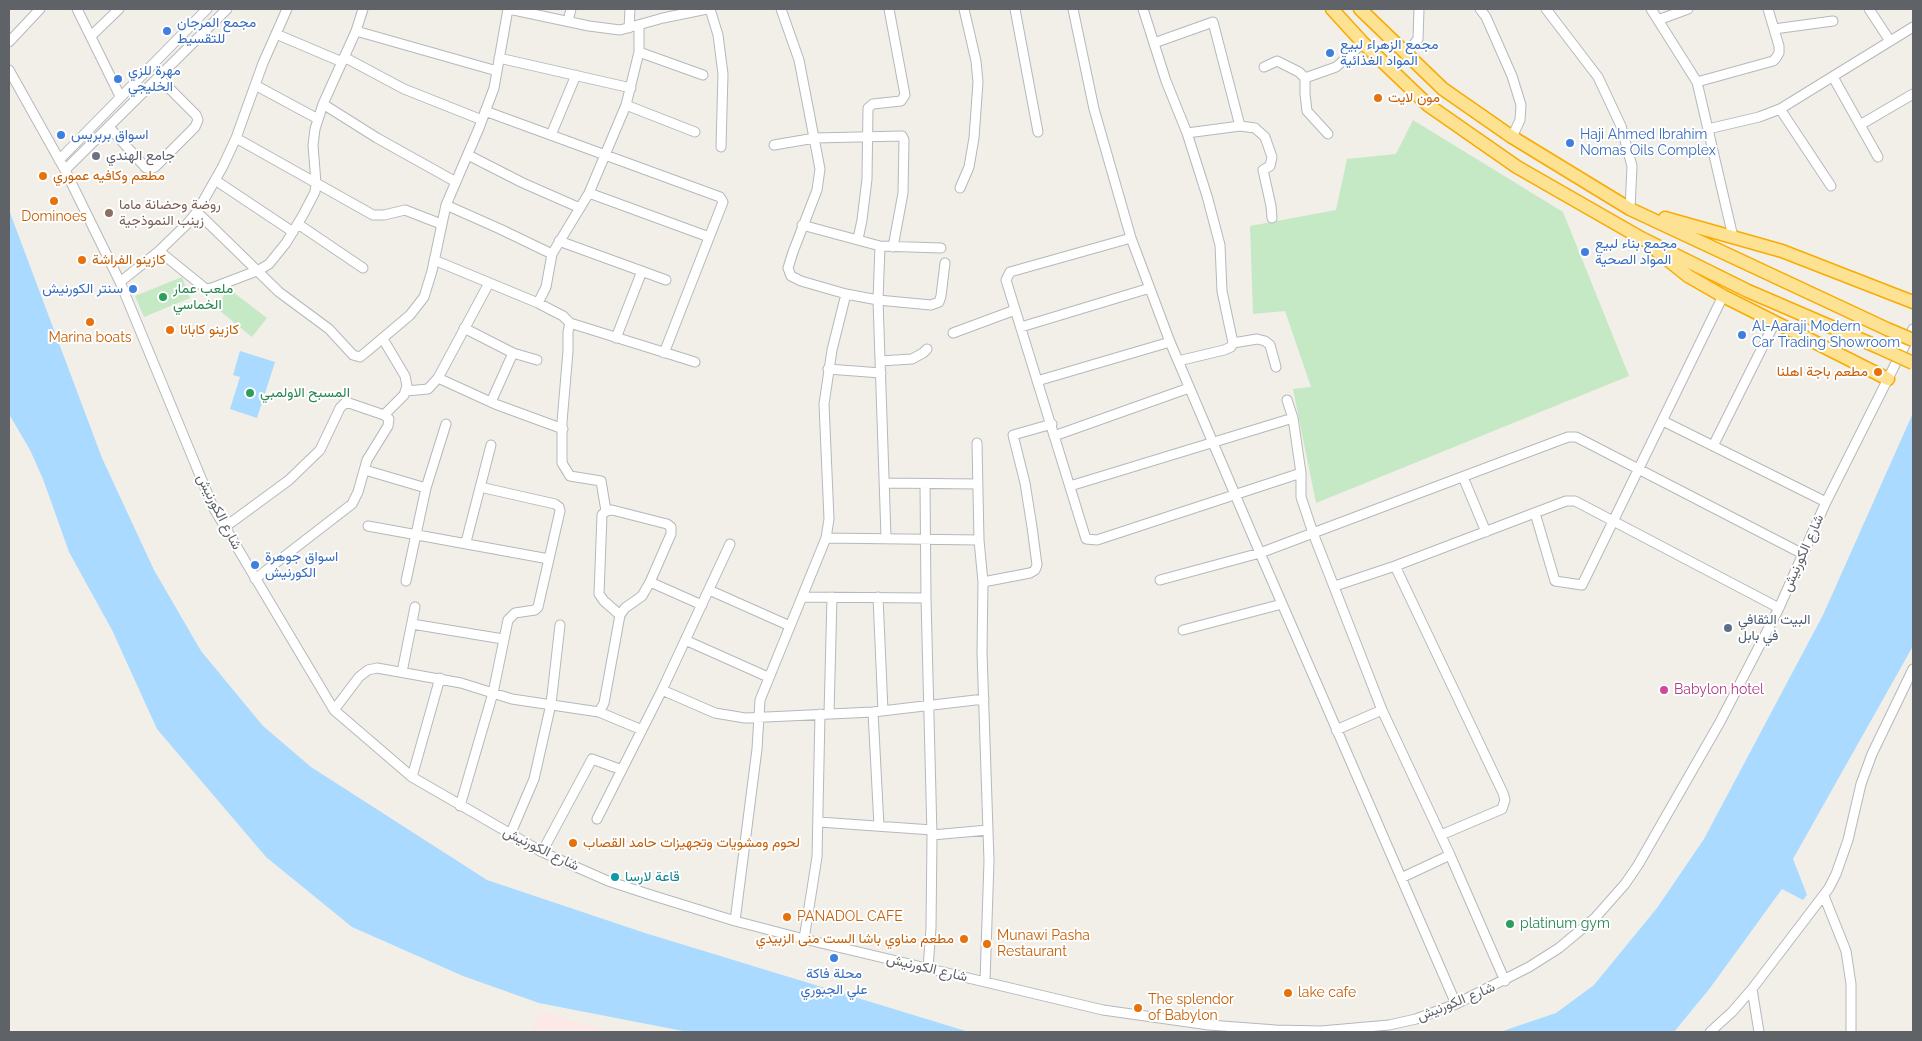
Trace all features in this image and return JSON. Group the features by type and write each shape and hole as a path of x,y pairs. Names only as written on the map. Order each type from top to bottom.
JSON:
{"highway":[{"path":"1332,9 1363,43 1428,105 1517,167 1641,238 1748,291 1913,363"},
{"path":"1360,9 1443,89 1512,136 1630,208 1913,340"},
{"path":"1391,69 1403,66 1406,54"},
{"path":"1428,105 1426,101 1428,92 1435,87 1443,89"},
{"path":"1630,208 1782,251 1913,302"},
{"path":"1641,238 1688,276 1723,296 1888,379"}],"street":[{"path":"9,42 40,9"},
{"path":"77,9 120,96"},
{"path":"91,36 119,9"},
{"path":"59,160 207,9"},
{"path":"64,170 227,9"},
{"path":"120,282 159,251 197,212 236,138 262,63 287,9"},
{"path":"159,251 206,289 258,270 269,264 295,228 315,192 313,145 318,119 356,31 363,9"},
{"path":"197,212 279,292 329,329 355,356 365,354 410,315 424,297 446,205 494,88 509,9 620,30 663,18 709,9 718,35 723,74 722,146"},
{"path":"568,21 571,9"},
{"path":"629,28 630,9"},
{"path":"782,9 799,60 820,169 818,183 788,268 791,276 801,281 846,294 878,300 932,305 939,302 945,264"},
{"path":"858,239 867,179 868,108 873,104 901,101 905,95 889,9"},
{"path":"960,188 969,167 974,138 978,82 976,61 964,9"},
{"path":"1015,9 1038,132"},
{"path":"1073,9 1094,109 1131,238 1170,342 1456,1004"},
{"path":"1143,9 1166,81 1208,196 1220,245 1222,291 1233,343"},
{"path":"1406,54 1418,39 1419,9"},
{"path":"1480,9 1486,17 1512,76 1521,105 1520,120 1512,136"},
{"path":"1546,9 1598,77 1621,126 1632,166 1630,208"},
{"path":"1651,9 1697,82 1733,237"},
{"path":"1658,20 1688,9"},
{"path":"1697,82 1773,61 1779,54 1768,9"},
{"path":"1869,9 1890,41"},
{"path":"1774,29 1833,21"},
{"path":"1154,43 1213,22 1240,126"},
{"path":"538,303 546,287 552,254 558,241 589,193 626,105 639,52 639,25"},
{"path":"1708,129 1759,117 1780,109 1913,27"},
{"path":"356,31 497,71"},
{"path":"276,34 343,60 404,89 482,120"},
{"path":"1305,78 1336,68 1363,43"},
{"path":"639,52 703,75"},
{"path":"500,58 631,88"},
{"path":"1264,67 1277,61 1300,72 1305,78 1307,111 1328,134"},
{"name":"شارع الكورنيش","path":"9,70 59,160 120,282 213,507 334,710 412,777 542,852 608,881 735,921 1103,1010 1209,1025 1276,1030 1336,1030 1389,1025 1416,1019 1456,1004 1505,981 1540,961 1578,934 1595,918 1625,884 1650,846 1684,787 1779,608 1826,502 1913,329"},
{"path":"551,135 576,75"},
{"path":"1833,77 1878,157"},
{"path":"109,127 146,168 155,167 195,127 198,120 196,115 159,78"},
{"path":"137,80 147,90"},
{"path":"255,86 318,119"},
{"path":"1860,125 1913,94"},
{"path":"323,104 377,138 456,182"},
{"path":"626,105 695,132"},
{"path":"1780,109 1831,186"},
{"path":"485,111 720,197 723,202 664,353"},
{"path":"1186,133 1240,126 1255,128 1265,137 1272,157 1270,166 1263,170 1272,218"},
{"path":"774,145 815,138 902,136 904,140 903,193 893,247"},
{"path":"236,138 373,215 384,215 404,210 441,224"},
{"path":"468,155 523,183 580,208"},
{"path":"215,180 362,268"},
{"path":"589,193 710,237"},
{"path":"446,205 552,254"},
{"path":"802,225 880,246 941,248"},
{"path":"1131,238 1010,272 1006,280 1052,424 1086,540 1091,541 1301,473"},
{"path":"558,241 666,280"},
{"path":"880,246 878,300 886,537"},
{"path":"434,260 538,303 563,316 570,323 695,362"},
{"path":"616,338 642,271"},
{"path":"406,391 428,389 438,378 489,283"},
{"path":"1021,327 1150,288"},
{"path":"735,921 757,749 760,700 826,538 829,519 824,404 828,370 846,294"},
{"path":"1535,513 1555,581 1582,585 1723,296"},
{"path":"953,333 1015,310"},
{"path":"1714,446 1775,322"},
{"path":"570,323 562,457 566,471 570,476 601,481 606,511"},
{"path":"464,328 513,353 536,360"},
{"path":"383,338 405,376 407,386 406,391 384,415"},
{"path":"1178,361 1224,350 1231,347 1233,343 1257,339 1265,341 1270,345 1276,367"},
{"path":"1037,381 1170,342"},
{"path":"880,362 912,359 927,349"},
{"path":"490,402 513,353"},
{"path":"828,370 881,373"},
{"path":"438,378 490,402 563,429"},
{"path":"1054,436 1189,388"},
{"path":"1287,400 1294,418 1301,473 1301,497 1313,533 1382,710 1450,854 1505,981"},
{"path":"225,528 289,480 320,450 340,408 346,402 384,415 389,420 388,426 367,460 358,492 352,504 255,579"},
{"path":"1070,486 1294,418"},
{"path":"1663,421 1826,502"},
{"path":"406,582 426,488 446,424"},
{"path":"983,582 1030,573 1035,570 1032,526 1025,483 1013,434 1052,424"},
{"path":"1160,580 1260,553 1568,437 1576,437 1803,554"},
{"path":"977,443 979,540 983,582 982,652 988,830 989,900 985,981"},
{"path":"466,542 491,445"},
{"path":"364,470 426,488"},
{"path":"1464,477 1486,532"},
{"path":"884,483 977,484"},
{"path":"925,484 932,832 931,928 928,968"},
{"path":"460,806 493,693 508,620 515,613 534,610 538,607 560,511 559,507 555,504 480,487"},
{"path":"1335,586 1395,566 1566,502 1575,501 1779,608"},
{"path":"599,712 604,703 620,615 625,608 642,596 671,534 671,527 666,524 612,510 606,511 602,515 599,594 620,615"},
{"path":"368,526 549,558"},
{"path":"826,538 886,537 979,540"},
{"path":"597,819 662,690 730,544"},
{"path":"1395,566 1505,800 1502,809 1441,835"},
{"path":"650,582 702,604"},
{"path":"708,590 790,626"},
{"path":"803,597 926,598"},
{"path":"804,939 815,877 832,597"},
{"path":"878,597 879,826"},
{"path":"1184,630 1282,604"},
{"path":"402,672 415,607"},
{"path":"412,624 503,639"},
{"path":"510,835 534,779 551,704 560,624"},
{"path":"685,640 768,677"},
{"path":"334,710 359,678 368,670 377,668 461,682 521,700 599,712 642,730"},
{"path":"1710,1032 1732,1012 1752,989 1824,896 1836,874 1848,840 1861,784 1872,754 1913,669"},
{"path":"412,777 440,678"},
{"path":"662,690 715,712 738,717 878,712 984,699"},
{"path":"1336,730 1382,710"},
{"path":"542,852 592,759 622,770"},
{"path":"819,822 932,832 988,830"},
{"path":"1401,878 1450,854"},
{"path":"1824,896 1846,951 1851,984 1851,1032"},
{"path":"1752,989 1759,1032"}],"shaded area":[{"path":"540,1011 614,1032 531,1032"}],"green space":[{"path":"1413,120 1563,212 1629,376 1316,503 1293,389 1311,387 1285,311 1253,314 1250,226 1336,210 1347,159 1396,154"},
{"name":"ملعب عمار الخماسي","path":"182,277 190,298 144,317 135,296"},
{"path":"229,289 267,318 252,337 215,307"}],"water":[{"path":"9,210 102,458 154,570 201,651 263,726 311,767 487,880 645,933 969,1032 688,1032 539,1003 463,976 352,927 266,857 157,729 112,630 69,552 43,479 30,450 9,414"},
{"name":"المسبح الاولمبي","path":"240,351 275,362 257,418 230,409 240,377 233,375"},
{"path":"1913,413 1913,646 1793,859 1807,895 1803,900 1782,889 1710,988 1674,1032 1500,1032 1556,1013 1594,985 1657,908 1704,839 1823,615"}],"place":[{"name":"مجمع المرجان للتقسيط","path":"167,31"},
{"name":"مجمع الزهراء لبيع المواد الغذائية","path":"1330,53"},
{"name":"مهرة للزي الخليجي","path":"118,79"},
{"name":"مون لايت","path":"1378,98"},
{"name":"اسواق بربريس","path":"61,135"},
{"name":"Haji Ahmed Ibrahim Nomas Oils Complex","path":"1570,143"},
{"name":"جامع الهندي","path":"96,156"},
{"name":"مطعم وكافيه عموري","path":"43,176"},
{"name":"Dominoes","path":"54,201"},
{"name":"روضة وحضانة ماما زينب النموذجية","path":"109,213"},
{"name":"مجمع بناء لبيع المواد الصحية","path":"1585,252"},
{"name":"كازينو الفراشة","path":"82,260"},
{"name":"سنتر الكورنيش","path":"133,289"},
{"name":"ملعب عمار الخماسي","path":"163,297"},
{"name":"Marina boats","path":"90,322"},
{"name":"كازينو كابانا","path":"170,330"},
{"name":"Al-Aaraji Modern Car Trading Showroom","path":"1742,335"},
{"name":"مطعم باجة اهلنا","path":"1878,372"},
{"name":"المسبح الاولمبي","path":"250,393"},
{"name":"اسواق جوهرة الكورنيش","path":"255,565"},
{"name":"البيت الثقافي في بابل","path":"1728,628"},
{"name":"Babylon hotel","path":"1664,690"},
{"name":"لحوم ومشويات وتجهيزات حامد القصاب","path":"573,843"},
{"name":"قاعة لارسا","path":"615,877"},
{"name":"PANADOL CAFE","path":"787,917"},
{"name":"platinum gym","path":"1510,924"},
{"name":"مطعم مناوي باشا الست منى الزبيدي","path":"964,939"},
{"name":"Munawi Pasha Restaurant","path":"987,944"},
{"name":"محلة فاكة علي الجبوري","path":"834,958"},
{"name":"lake cafe","path":"1288,993"},
{"name":"The splendor of Babylon","path":"1138,1008"}]}
